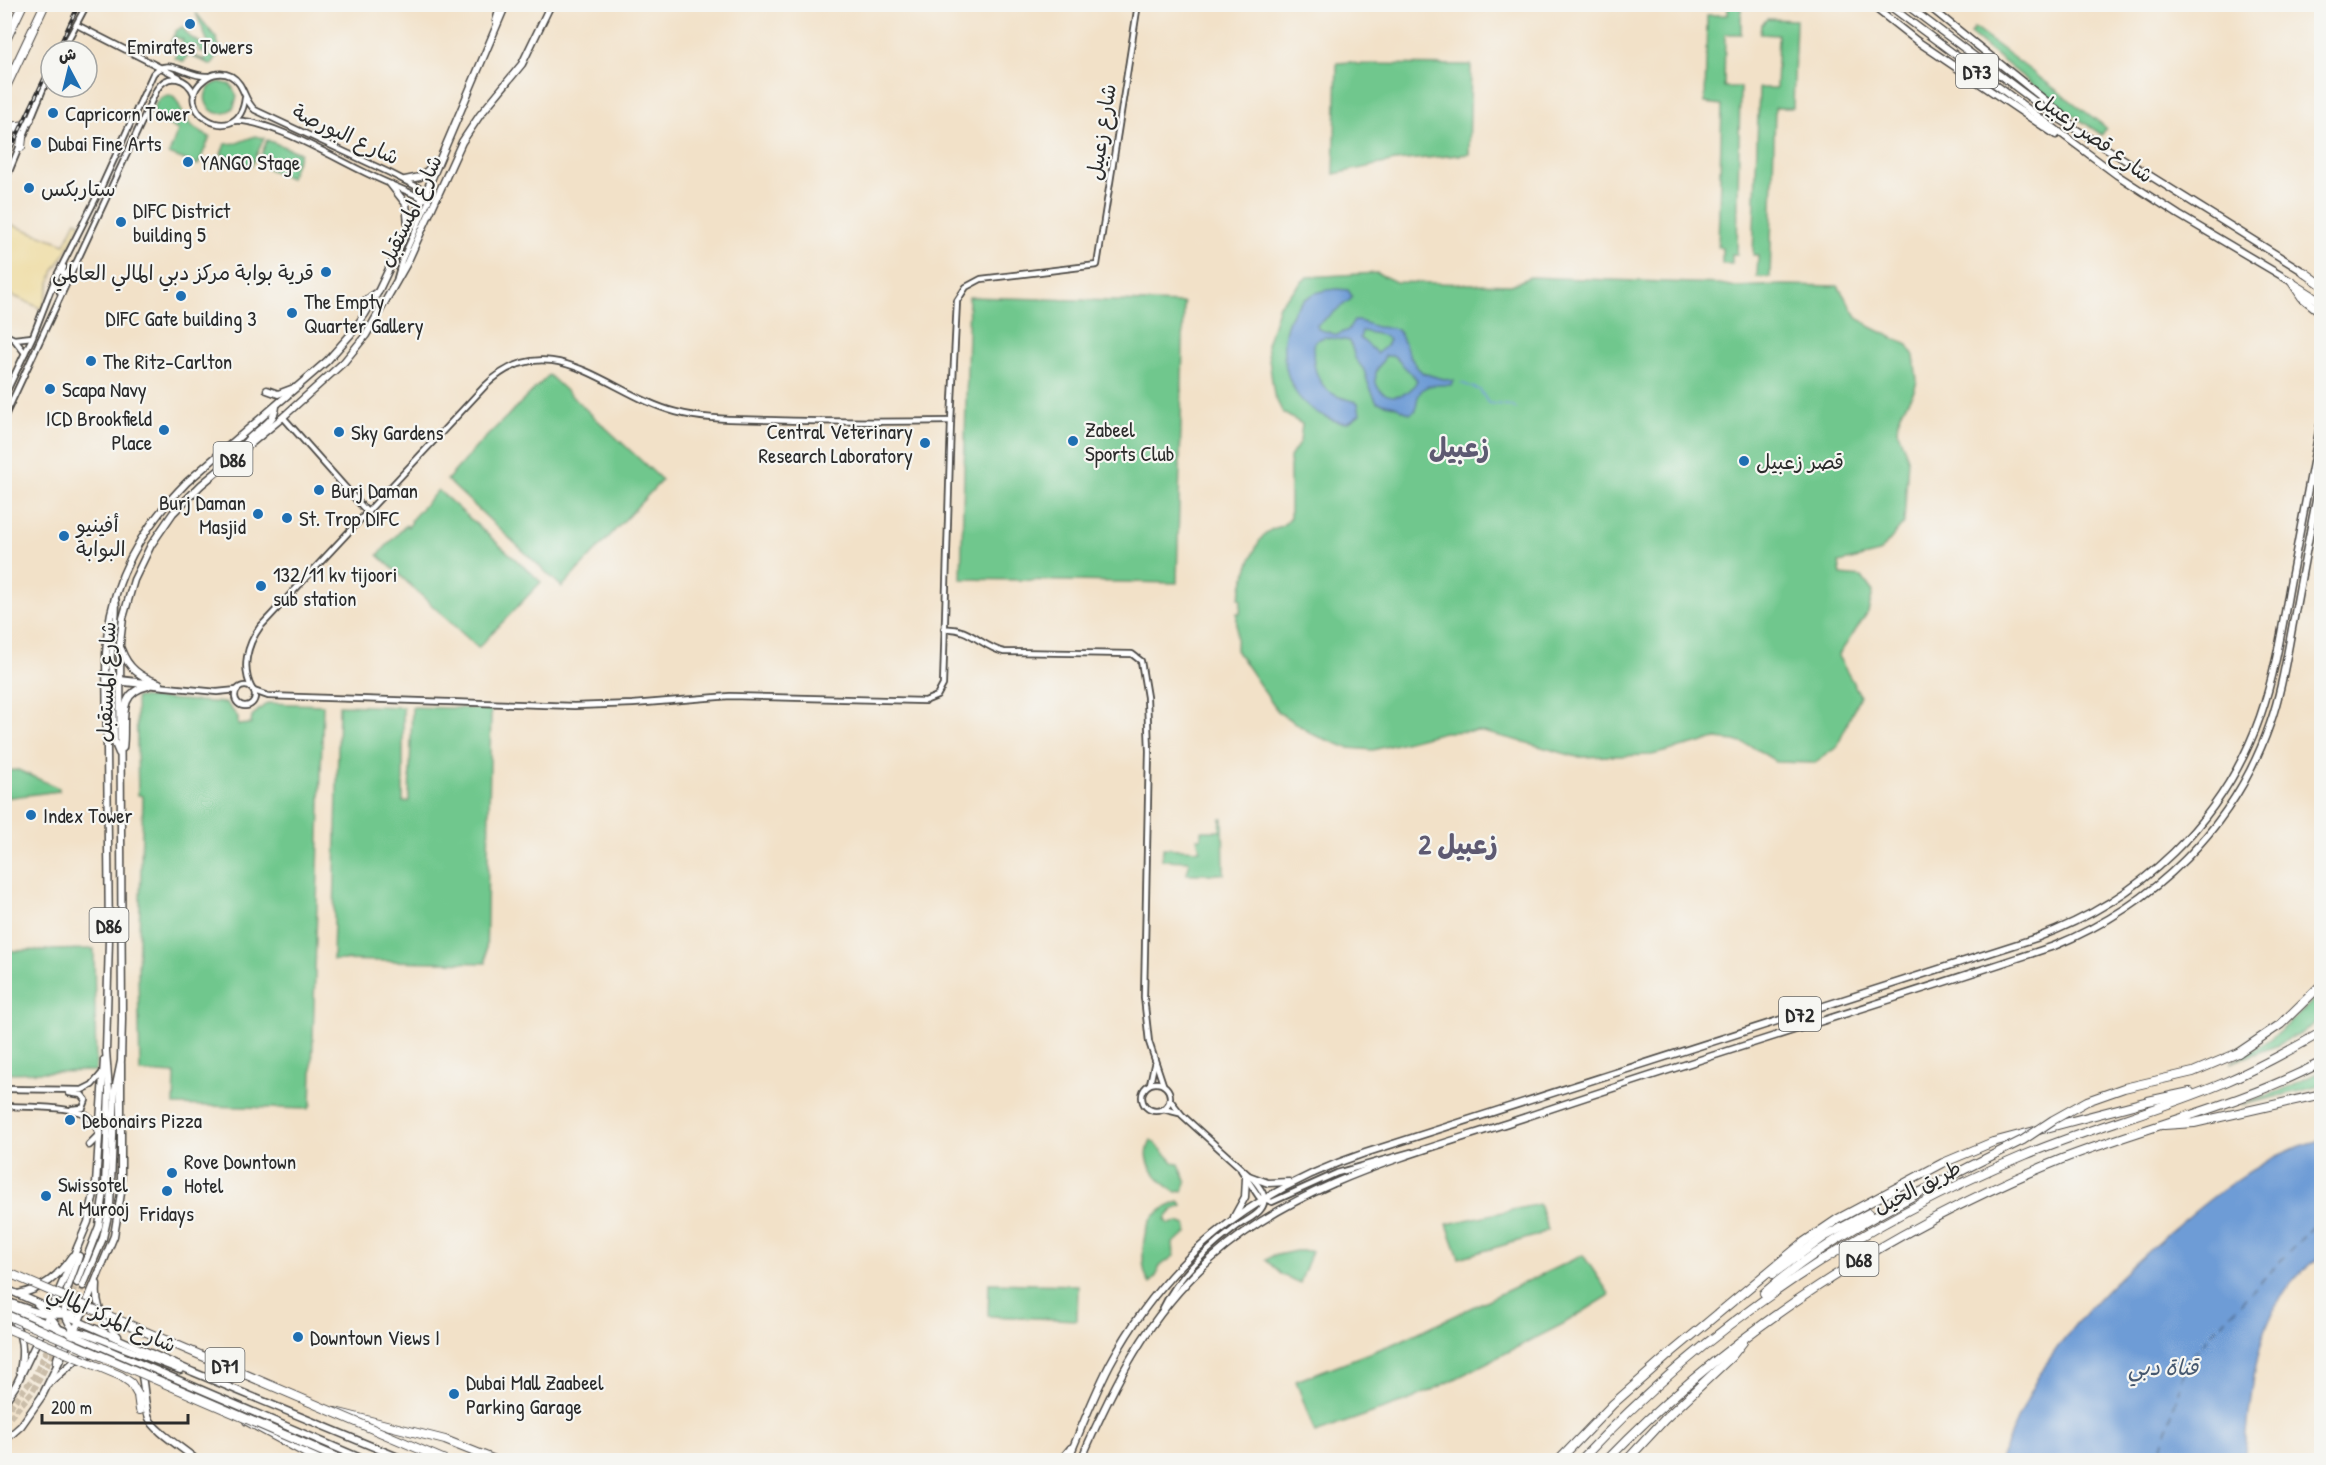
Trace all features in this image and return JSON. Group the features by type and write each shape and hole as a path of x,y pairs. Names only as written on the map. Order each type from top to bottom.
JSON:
{"highway":[{"path":"4,18 11,4"},
{"path":"4,44 23,4"},
{"path":"4,91 45,4"},
{"path":"4,131 25,125 30,119"},
{"path":"17,126 21,134 21,147"},
{"path":"2304,272 2322,278"},
{"path":"2304,272 2322,285"},
{"path":"2292,282 2322,302"},
{"path":"2292,282 2302,297 2322,313"},
{"path":"1742,1314 1818,1250 1862,1222 2023,1140 2087,1101 2130,1086 2193,1072 2238,1053 2281,1024 2322,984"},
{"name":"طريق الخيل","path":"1581,1461 1648,1394 1742,1314 1787,1282 1859,1238 1984,1173 2071,1137 2206,1090 2258,1067 2322,1032"},
{"name":"طريق الخيل","path":"1607,1461 1693,1377 1834,1275 1917,1227 1992,1190 2052,1164 2258,1091 2322,1062"},
{"path":"1559,1461 1630,1388 1804,1242 1829,1224 1968,1152 2025,1132 2156,1099 2206,1090"},
{"path":"2154,1126 2194,1123 2322,1094"},
{"path":"1751,1287 1842,1226 1900,1197 1920,1192"},
{"name":"D71","path":"4,1271 446,1461"},
{"name":"D71","path":"4,1314 342,1461"},
{"path":"4,1327 121,1376 131,1383 138,1395 140,1410"},
{"path":"1627,1461 1665,1419 1732,1356 1746,1337"},
{"path":"333,1412 346,1413 385,1426 446,1440 495,1461"},
{"path":"241,1417 272,1437 319,1461"}],"main road":[{"path":"495,32 501,4"},
{"name":"شارع المستقبل","path":"506,4 439,159 426,191 426,199 407,231 378,292 358,324 343,344 297,388 182,487 159,513 143,536 126,567 114,596 106,642 109,948 106,1051 109,1098 103,1205 80,1285 103,1238 110,1206 115,1090 121,1061 120,754 116,667 123,618 132,586 158,534 193,492 283,417 342,364 359,345 407,263 462,142 480,115 522,64 550,4"},
{"path":"1870,4 1917,41 2034,121 2066,138"},
{"name":"شارع قصر زعبيل","path":"1887,4 2117,176 2292,282"},
{"name":"شارع قصر زعبيل","path":"1905,4 2053,115 2304,272"},
{"path":"1926,4 2061,113 2072,126"},
{"path":"405,180 424,175 439,159"},
{"path":"392,185 406,204 407,231"},
{"path":"366,300 378,292"},
{"path":"267,390 278,394 297,388"},
{"path":"241,452 247,440 273,417 276,406"},
{"name":"D72","path":"1068,1461 1110,1364 1141,1314 1183,1262 1231,1220 1299,1180 1365,1153 2036,938 2089,915 2137,885 2174,854 2205,818 2232,778 2254,733 2274,671 2322,415"},
{"name":"D72","path":"1083,1461 1126,1365 1160,1313 1212,1258 1277,1211 1326,1186 1424,1151 2054,946 2112,918 2151,891 2186,859 2217,824 2242,785 2264,740 2283,673 2322,470"},
{"path":"141,524 143,536"},
{"path":"120,643 124,658 134,670 146,679 159,683"},
{"path":"120,754 124,744 126,702 135,691 148,686"},
{"path":"106,692 111,688 113,691 114,741 120,754"},
{"path":"99,741 103,737 103,726 106,721"},
{"path":"4,1402 19,1378 40,1335 88,1222 94,1195 106,1051"},
{"path":"4,1441 29,1417 48,1386 74,1333 114,1236 121,1202 123,1077 121,1061"},
{"path":"89,1145 98,1135"},
{"path":"1231,1220 1245,1197 1248,1177 1268,1183 1299,1180"},
{"path":"17,1294 36,1289 56,1277 80,1244"},
{"path":"74,1333 65,1315 64,1305 66,1289 77,1262 80,1244"},
{"path":"98,1276 96,1295 99,1310 105,1323 120,1339"},
{"name":"شارع المركز المالي","path":"4,1288 35,1302 50,1312 65,1315 193,1372 405,1461"},
{"path":"4,1300 31,1311 50,1312"},
{"path":"31,1311 36,1311 38,1308 35,1302"},
{"path":"64,1305 83,1312"},
{"path":"4,1307 14,1320 22,1340 23,1353 19,1378"},
{"name":"شارع المركز المالي","path":"4,1307 59,1330 74,1333 365,1461"},
{"path":"48,1386 61,1344 59,1330 50,1312"},
{"path":"65,1315 83,1312"},
{"path":"40,1335 59,1330"},
{"path":"40,1335 52,1336 61,1344"},
{"path":"87,1339 173,1368 193,1372"},
{"path":"48,1386 81,1357 99,1351 113,1352"},
{"path":"129,1358 141,1372 151,1423 159,1432 178,1443 194,1458"},
{"path":"1061,1461 1075,1443"}],"street":[{"path":"69,39 87,4"},
{"name":"شارع زعبيل","path":"951,421 956,306 962,291 981,279 1097,265 1138,4"},
{"path":"4,397 33,336 55,279 152,78 160,67 171,66 195,76 221,74 232,77 242,86 245,98 242,112 231,122 220,124 204,118 197,109 191,87 182,79 160,67 146,59 77,25"},
{"path":"146,59 152,78"},
{"path":"195,96 200,84 210,76"},
{"path":"4,418 157,89 167,80 182,79"},
{"path":"4,184 39,98"},
{"name":"شارع البورصة","path":"245,98 258,112 426,191"},
{"name":"شارع البورصة","path":"231,122 250,121 276,130 426,199"},
{"path":"397,279 426,199 438,198"},
{"path":"75,240 63,274 67,274 76,263"},
{"path":"51,290 58,285 62,287 57,303"},
{"path":"4,334 14,339 25,353"},
{"path":"14,339 33,336"},
{"path":"118,681 217,692 239,689 246,686 268,696 574,706 642,704 730,696 929,700 937,696 942,688 951,421 841,422 699,417 655,405 561,362 548,359 529,360 510,366 491,380 260,627 249,648 246,671 239,689 236,700"},
{"path":"283,417 368,513"},
{"path":"114,596 117,609 116,667"},
{"path":"944,629 960,630 1004,652 1132,654 1141,661 1147,697 1149,751 1144,997 1154,1060 1170,1100 1182,1115 1263,1192 1264,1199 1260,1210 1227,1234 1188,1271 1160,1313"},
{"path":"246,671 253,690 254,702"},
{"path":"106,692 118,681 159,683 172,687"},
{"path":"217,692 246,706 268,696"},
{"path":"1154,1060 1154,1071 1150,1084 1142,1094 1143,1103 1152,1110 1163,1109 1182,1115"},
{"path":"61,1091 89,1087 103,1072"},
{"path":"1150,1084 1162,1084"},
{"path":"4,1089 61,1091 82,1095 86,1103 80,1109 4,1106"},
{"path":"1163,1109 1170,1100"},
{"path":"60,1109 87,1115 94,1123 98,1135"},
{"path":"1264,1199 1276,1201 1313,1182 1361,1164 1405,1153 1424,1151"}],"green space":[{"path":"1728,5 1741,5 1741,34 1725,34 1724,87 1740,87 1737,254 1732,254 1732,264 1722,264 1722,248 1718,247 1722,105 1705,103 1707,15 1728,15"},
{"path":"196,13 217,39 220,52 212,65 191,56 193,51 194,56 205,60 207,56 211,57 215,52 212,45 209,45"},
{"path":"1767,19 1796,20 1793,108 1775,108 1770,277 1757,277 1758,255 1753,255 1759,88 1776,88 1778,35 1760,34 1761,25"},
{"path":"182,27 190,37 209,48 207,54 199,51 200,48 196,46 194,48 185,45 184,48 190,50 184,62 175,58 183,40 175,37 171,46 177,49 175,52 167,49 176,31"},
{"path":"1974,28 2103,125 2106,128 2102,135 2051,99 1970,34"},
{"path":"1337,63 1357,64 1471,65 1469,154 1395,161 1334,174"},
{"path":"220,82 231,85 237,96 234,107 226,113 212,111 205,99 206,92 211,86"},
{"path":"170,95 175,99 191,125 210,137 198,165 169,154 178,130 153,116 155,111 153,109 157,101"},
{"path":"255,136 264,138 252,165 221,154 225,144 237,143"},
{"path":"267,140 300,153 290,178 266,168 268,161 260,158"},
{"path":"1377,273 1396,282 1511,285 1530,277 1720,284 1736,287 1838,286 1858,318 1908,345 1914,356 1917,381 1901,413 1897,429 1908,458 1904,523 1879,553 1839,563 1841,575 1862,577 1873,592 1868,612 1838,656 1860,695 1837,747 1814,763 1777,762 1751,746 1716,739 1652,755 1577,757 1478,731 1444,732 1373,750 1348,748 1314,735 1278,712 1236,650 1237,613 1240,613 1241,599 1239,598 1253,554 1266,533 1284,524 1290,518 1290,457 1300,442 1302,424 1283,413 1274,395 1267,345 1279,305 1307,277"},
{"name":"Zabeel Sports Club","path":"969,297 1184,303 1177,583 961,579"},
{"path":"549,375 662,480 562,587 447,480 479,444"},
{"path":"438,490 541,582 478,648 378,555 406,525 408,527 411,520"},
{"path":"136,697 226,703 238,717 238,725 251,724 252,716 267,703 323,705 311,1105 308,1109 174,1105 175,1074 140,1072 138,973 143,796 138,795"},
{"path":"339,705 403,707 403,802 409,801 412,707 491,709 486,963 333,960"},
{"path":"18,770 59,788 59,791 5,798 4,771"},
{"path":"1221,819 1223,819 1224,874 1187,874 1189,861 1162,860 1163,848 1200,850 1197,838 1201,838 1201,831 1220,831"},
{"path":"94,949 96,1071 5,1073 5,951"},
{"path":"2321,992 2321,1021 2276,1046 2230,1063 2279,1032"},
{"path":"2321,1071 2321,1086 2242,1105 2282,1090"},
{"path":"1151,1140 1173,1162 1179,1164 1186,1181 1183,1191 1176,1192 1169,1188 1152,1170 1147,1156"},
{"path":"1179,1202 1183,1206 1173,1210 1165,1219 1169,1224 1178,1222 1186,1225 1187,1233 1173,1243 1174,1256 1159,1267 1157,1275 1150,1284 1143,1262 1145,1234 1156,1214"},
{"path":"1539,1204 1548,1230 1535,1236 1459,1258 1447,1224"},
{"path":"1296,1251 1312,1251 1300,1283 1282,1275 1266,1260 1272,1256"},
{"path":"1583,1255 1610,1295 1563,1324 1445,1384 1412,1399 1315,1433 1296,1381 1398,1342"},
{"path":"989,1283 1078,1285 1077,1320 988,1316"}],"sand":[{"path":"76,221 81,223 54,270 42,309 5,292 4,222 65,244"}],"water":[{"path":"1337,289 1348,290 1352,296 1351,299 1317,325 1318,329 1337,335 1348,330 1354,321 1357,321 1395,329 1422,372 1454,381 1451,385 1426,387 1419,395 1416,410 1410,414 1395,406 1377,402 1364,370 1355,358 1350,341 1324,337 1315,341 1313,356 1319,379 1328,391 1358,403 1360,414 1350,421 1340,422 1321,415 1308,406 1295,391 1289,379 1284,353 1287,326 1299,304 1316,293","holes":["1362,331 1382,335 1389,340 1385,347 1377,353 1360,338","1385,356 1394,356 1417,380 1406,393 1391,396 1379,389 1376,373"]},
{"name":"قناة دبي","path":"2321,1140 2321,1257 2298,1275 2281,1297 2269,1321 2254,1376 2244,1460 2000,1460 2021,1410 2040,1373 2077,1323 2109,1288 2207,1201 2235,1181 2279,1155"}],"waterway":[{"path":"1461,383 1480,390 1488,403 1513,406 1517,409"}],"ferry route":[{"path":"2158,1460 2188,1359 2322,1217"}],"tunnel":[{"path":"69,1302 77,1283"},
{"path":"63,1333 83,1286"},
{"path":"4,1414 34,1377 65,1311"},
{"path":"4,1424 33,1391 57,1346"}],"railway":[{"path":"63,39 79,4"},
{"path":"4,163 39,89"}],"place":[{"name":"Emirates Towers","path":"190,24"},
{"name":"Capricorn Tower","path":"53,113"},
{"name":"Dubai Fine Arts","path":"36,143"},
{"name":"YANGO Stage","path":"188,162"},
{"name":"ستاربكس","path":"29,188"},
{"name":"DIFC District building 5","path":"121,222"},
{"name":"قرية بوابة مركز دبي المالي العالمي","path":"326,272"},
{"name":"DIFC Gate building 3","path":"181,296"},
{"name":"The Empty Quarter Gallery","path":"292,313"},
{"name":"The Ritz-Carlton","path":"91,361"},
{"name":"Scapa Navy","path":"50,389"},
{"name":"ICD Brookfield Place","path":"164,430"},
{"name":"Sky Gardens","path":"339,432"},
{"name":"Zabeel Sports Club","path":"1073,441"},
{"name":"Central Veterinary Research Laboratory","path":"925,443"},
{"name":"قصر زعبيل","path":"1744,461"},
{"name":"Burj Daman","path":"319,490"},
{"name":"Burj Daman Masjid","path":"258,514"},
{"name":"St. Trop DIFC","path":"287,518"},
{"name":"أفينيو البوابة","path":"64,536"},
{"name":"132/11 kv tijoori sub station","path":"261,586"},
{"name":"Index Tower","path":"31,815"},
{"name":"Debonairs Pizza","path":"70,1120"},
{"name":"Rove Downtown Hotel","path":"172,1173"},
{"name":"Fridays","path":"167,1191"},
{"name":"Swissotel Al Murooj","path":"46,1196"},
{"name":"Downtown Views I","path":"298,1337"},
{"name":"Dubai Mall Zaabeel Parking Garage","path":"454,1394"}],"district":[{"name":"زعبيل","path":"1459,447"},
{"name":"زعبيل 2","path":"1458,844"}]}
